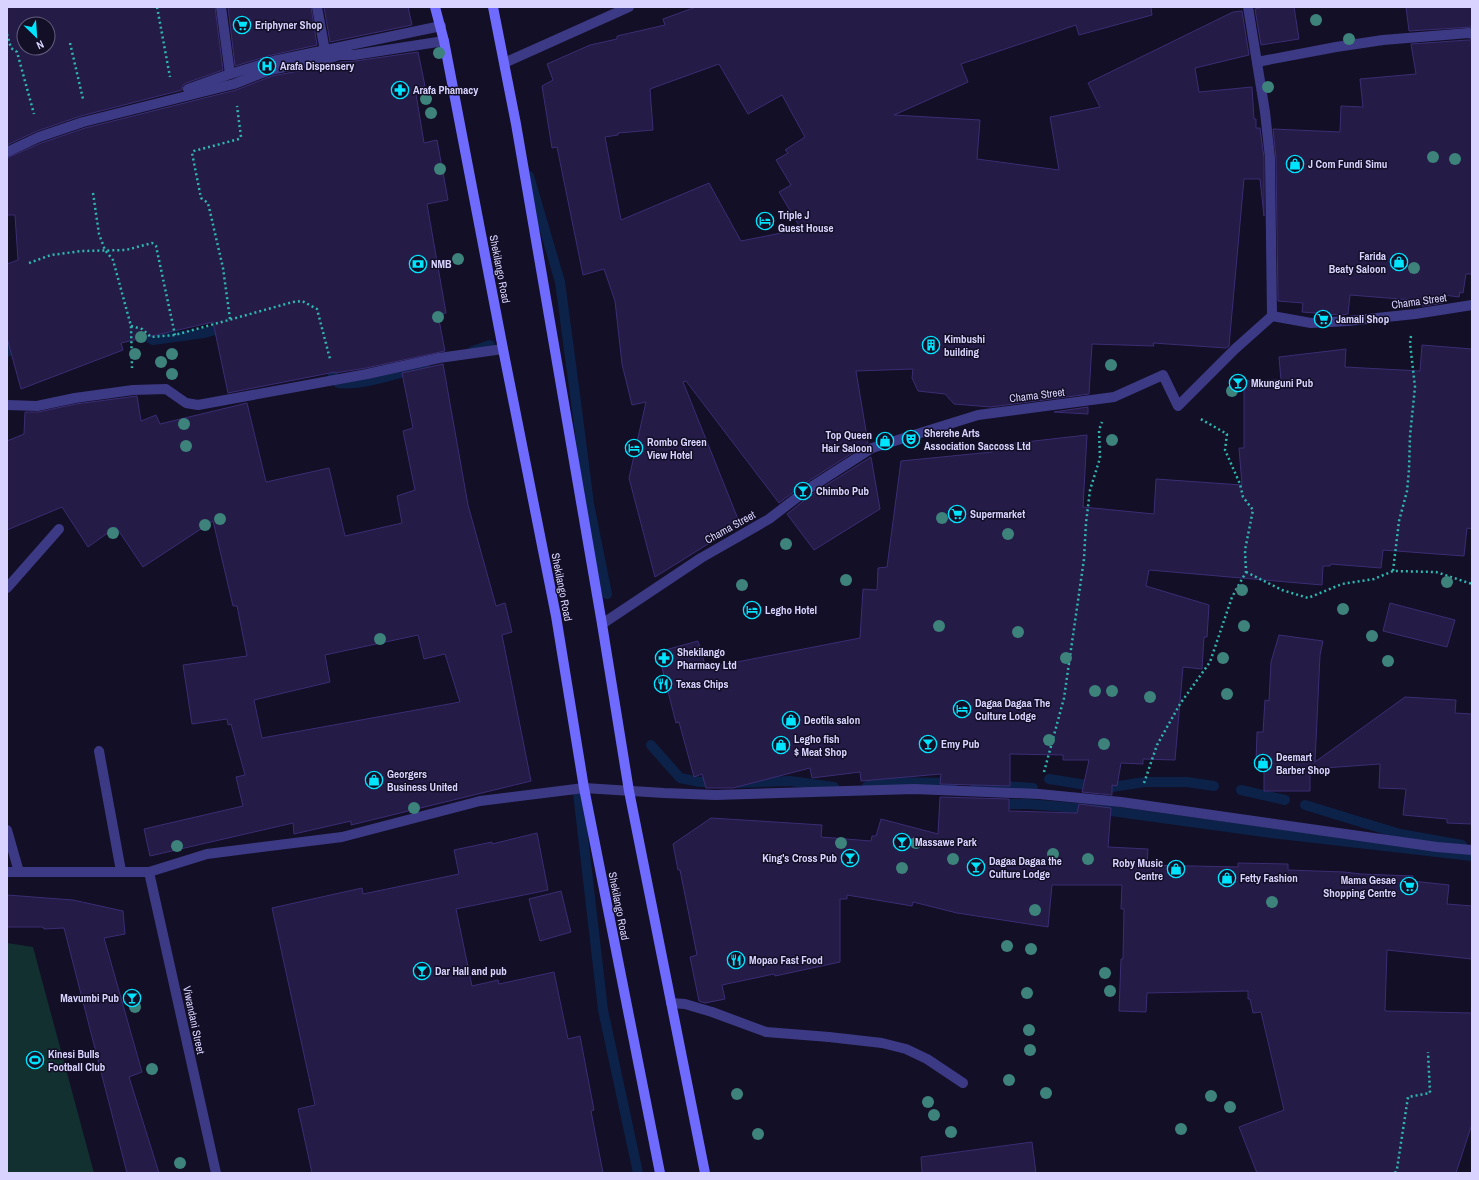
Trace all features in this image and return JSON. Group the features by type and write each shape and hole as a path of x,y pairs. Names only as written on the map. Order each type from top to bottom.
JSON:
{"main road":[{"name":"Shekilango Road","path":"435,7 444,41 556,616 584,788 660,1173"},
{"path":"493,7 516,124 602,624 628,791 705,1173"}],"street":[{"path":"220,7 232,79"},
{"path":"317,7 325,51"},
{"path":"504,63 629,7"},
{"path":"1178,406 1235,349 1272,316 1270,158 1248,7"},
{"path":"39,136 232,79 273,61 441,26"},
{"path":"1257,62 1376,41 1469,33 1472,34"},
{"path":"7,152 39,136 88,119 122,111 232,79 270,70 326,60 339,55 354,55 444,41"},
{"name":"Chama Street","path":"1272,316 1311,323 1348,321 1415,314 1472,305"},
{"path":"7,405 37,406 75,398 133,390 166,389 186,403 198,405 439,358 503,349"},
{"name":"Chama Street","path":"602,624 701,558 769,520 808,489 872,448 978,415 1114,397 1163,374 1178,406"},
{"path":"7,588 59,529"},
{"path":"99,750 121,871"},
{"path":"7,872 149,872 207,854 342,837 480,801 584,788 715,795 914,789 1039,794 1121,802 1437,847 1472,850"},
{"path":"7,830 19,872"},
{"name":"Viwandani Street","path":"149,872 216,1173"},
{"path":"671,1003 685,1004 712,1012 766,1032 882,1043 906,1049 927,1059 963,1083"}],"path":[{"path":"157,7 173,95"},
{"path":"7,34 11,48 17,52 39,136"},
{"path":"70,43 88,119"},
{"path":"230,319 222,268 208,202 201,198 192,153 194,151 235,141 241,137 232,79"},
{"path":"93,193 98,234 105,250 113,260 131,326 133,390"},
{"path":"29,263 51,255 105,250 126,250 152,243 154,244 169,302 175,335"},
{"path":"131,326 142,330 151,337 175,335 293,302 302,301 317,309 335,379"},
{"path":"1393,571 1399,521 1407,491 1409,470 1410,436 1415,387 1410,342 1415,314"},
{"path":"1039,794 1064,698 1084,559 1090,490 1100,458 1099,430 1114,397"},
{"path":"1121,802 1145,782 1157,745 1180,704 1210,662 1232,597 1246,572 1245,550 1253,510 1244,497 1225,450 1227,434 1178,406"},
{"path":"1246,572 1282,590 1308,598 1342,584 1374,579 1393,571 1436,572 1472,584"},
{"path":"1395,1173 1397,1169 1408,1097 1430,1093 1428,1052"}],"green space":[{"name":"Kinesi Bulls Football Club","path":"7,943 33,947 94,1173 7,1173"}],"building":[{"path":"7,7 215,7 223,70 186,83 183,85 182,90 81,116 37,131 7,145"},
{"path":"228,7 311,7 317,45 272,55 235,66"},
{"path":"324,7 408,7 412,25 330,42"},
{"path":"696,7 1151,7 1152,15 1079,35 1076,25 961,64 968,82 894,115 980,120 977,159 1059,170 1050,117 1100,107 1088,83 1233,12 1242,11 1249,55 1195,68 1199,92 1252,87 1254,119 1256,119 1256,128 1260,128 1264,158 1264,216 1260,179 1244,179 1229,346 1226,348 1153,343 1154,346 1092,344 1089,394 991,407 954,404 945,394 918,391 912,378 913,369 856,371 868,443 804,484 779,503 686,381 683,382 740,524 655,577 629,478 646,402 632,405 622,364 615,301 604,269 583,275 557,147 552,148 542,86 553,80 547,64 590,45 617,39 617,36 665,25 663,19","holes":["719,64 748,114 782,95 805,137 785,150 788,153 776,160 791,185 779,192 801,229 741,241 709,183 621,220 605,137 618,135 618,133 653,130 650,89"]},
{"path":"1264,7 1294,7 1299,39 1261,45 1255,9"},
{"path":"1406,7 1472,7 1472,27 1409,31"},
{"path":"1472,40 1472,274 1466,274 1463,293 1460,292 1459,297 1444,295 1443,303 1424,306 1412,305 1412,300 1350,295 1348,314 1341,315 1302,312 1303,303 1278,301 1276,158 1273,129 1340,132 1341,106 1363,107 1360,79 1416,74 1411,44"},
{"path":"418,52 425,86 415,88 424,143 437,140 448,200 427,204 446,313 438,315 445,351 366,368 335,372 228,393 213,322 121,343 123,350 21,389 7,338 7,264 18,260 15,215 7,215 7,158 41,143 85,128 236,90 272,76 340,62"},
{"path":"1422,345 1472,349 1472,529 1467,528 1464,556 1383,550 1381,568 1331,564 1330,566 1323,566 1322,585 1149,570 1146,586 1209,605 1207,637 1204,637 1202,669 1183,667 1175,760 1143,759 1143,764 1121,763 1117,786 1112,785 1112,795 1082,792 1089,760 1063,760 1063,755 1010,754 1010,786 940,784 941,774 861,781 860,772 812,778 810,768 733,788 706,788 702,774 694,777 679,722 676,723 658,652 698,641 706,668 860,638 863,589 877,590 878,568 887,567 901,461 992,452 990,446 1087,435 1083,507 1154,514 1156,479 1242,485 1239,448 1244,448 1244,381 1281,380 1279,357 1346,349 1345,367 1420,371"},
{"path":"443,364 468,505 496,606 505,603 512,632 502,635 531,781 351,825 351,821 294,834 293,823 150,856 144,829 243,806 236,777 245,775 231,724 228,725 227,719 192,724 183,665 247,656 237,606 233,606 213,521 143,567 116,527 88,547 62,507 7,530 7,441 24,434 25,412 38,412 76,404 137,396 141,421 156,415 160,424 247,403 266,482 329,468 345,536 402,523 397,496 415,490 403,431 413,428 402,373","holes":["418,635 424,659 445,654 460,702 262,738 254,700 330,682 325,655"]},
{"path":"1088,407 1088,414 1054,412"},
{"path":"871,457 880,509 814,550 787,514 812,494"},
{"path":"1390,603 1455,620 1447,647 1383,631"},
{"path":"1279,635 1323,641 1320,655 1315,762 1405,697 1456,700 1455,713 1472,714 1472,824 1447,823 1447,819 1403,815 1406,789 1379,788 1380,764 1310,769 1310,791 1264,791 1264,762 1256,762 1257,732 1263,732 1265,700 1269,701 1271,662"},
{"path":"940,797 1009,799 1009,811 1077,813 1079,804 1111,808 1108,847 1148,849 1147,865 1238,867 1238,863 1288,864 1288,870 1413,876 1412,881 1449,885 1447,904 1472,906 1472,959 1387,950 1385,1011 1472,1013 1472,1124 1456,1173 1257,1173 1239,1127 1284,1110 1261,1012 1253,1013 1250,999 1248,999 1248,991 1147,993 1146,1012 1119,1011 1121,959 1123,959 1124,909 1121,909 1122,885 1052,885 1048,927 957,913 913,902 912,906 847,895 847,899 840,899 840,962 775,976 774,974 722,985 725,999 705,1003 699,1001 690,957 697,955 680,870 678,870 673,844 711,818 822,825 821,837 871,841 872,836 876,836 881,819 938,834"},
{"path":"537,833 548,890 456,909 472,986 498,980 499,984 554,972 568,1039 580,1036 594,1110 591,1111 603,1173 312,1173 298,1109 315,1105 272,908 362,888 363,894 459,874 454,850 492,842 492,844"},
{"path":"561,891 571,932 540,941 529,899"},
{"path":"7,895 73,900 123,911 125,934 104,938 142,1072 129,1077 159,1173 127,1173 64,928 44,929 43,927 7,927"},
{"path":"1032,1142 1036,1173 922,1173 921,1157"}],"waterway":[{"path":"529,176 560,282 589,504 607,594"},
{"path":"136,330 153,340 204,333 228,327"},
{"path":"7,352 11,346 20,342"},
{"path":"473,351 490,345"},
{"path":"329,361 334,378 338,383 370,381 425,366"},
{"path":"651,745 680,778 700,782 718,782"},
{"path":"1049,779 1105,788 1145,782 1187,782 1214,786"},
{"path":"738,783 790,781 834,787"},
{"path":"867,786 880,782 953,783"},
{"path":"975,784 1033,788"},
{"path":"1241,790 1285,800"},
{"path":"578,793 603,1010 638,1173"},
{"path":"996,804 1029,804 1111,811 1271,833 1472,856"},
{"path":"1305,805 1400,834 1462,845"}],"place":[{"name":"Eriphyner Shop","path":"242,25"},
{"name":"Arafa Dispensery","path":"267,66"},
{"name":"Arafa Phamacy","path":"400,90"},
{"name":"J Com Fundi Simu","path":"1295,164"},
{"name":"Triple J Guest House","path":"765,221"},
{"name":"Farida Beaty Saloon","path":"1399,262"},
{"name":"NMB","path":"418,264"},
{"name":"Jamali Shop","path":"1323,319"},
{"name":"Kimbushi building","path":"931,345"},
{"name":"Mkunguni Pub","path":"1238,383"},
{"name":"Sherehe Arts Association Saccoss Ltd","path":"911,439"},
{"name":"Top Queen Hair Saloon","path":"885,441"},
{"name":"Rombo Green View Hotel","path":"634,448"},
{"name":"Chimbo Pub","path":"803,491"},
{"name":"Supermarket","path":"957,514"},
{"name":"Legho Hotel","path":"752,610"},
{"name":"Shekilango Pharmacy Ltd","path":"664,658"},
{"name":"Texas Chips","path":"663,684"},
{"name":"Dagaa Dagaa The Culture Lodge","path":"962,709"},
{"name":"Deotila salon","path":"791,720"},
{"name":"Emy Pub","path":"928,744"},
{"name":"Legho fish $ Meat Shop","path":"781,745"},
{"name":"Deemart Barber Shop","path":"1263,763"},
{"name":"Georgers Business United","path":"374,780"},
{"name":"Massawe Park","path":"902,842"},
{"name":"King's Cross Pub","path":"850,858"},
{"name":"Dagaa Dagaa the Culture Lodge","path":"976,867"},
{"name":"Roby Music Centre","path":"1176,869"},
{"name":"Fetty Fashion","path":"1227,878"},
{"name":"Mama Gesae Shopping Centre","path":"1409,886"},
{"name":"Mopao Fast Food","path":"736,960"},
{"name":"Dar Hall and pub","path":"422,971"},
{"name":"Mavumbi Pub","path":"132,998"},
{"name":"Kinesi Bulls Football Club","path":"35,1060"}]}
